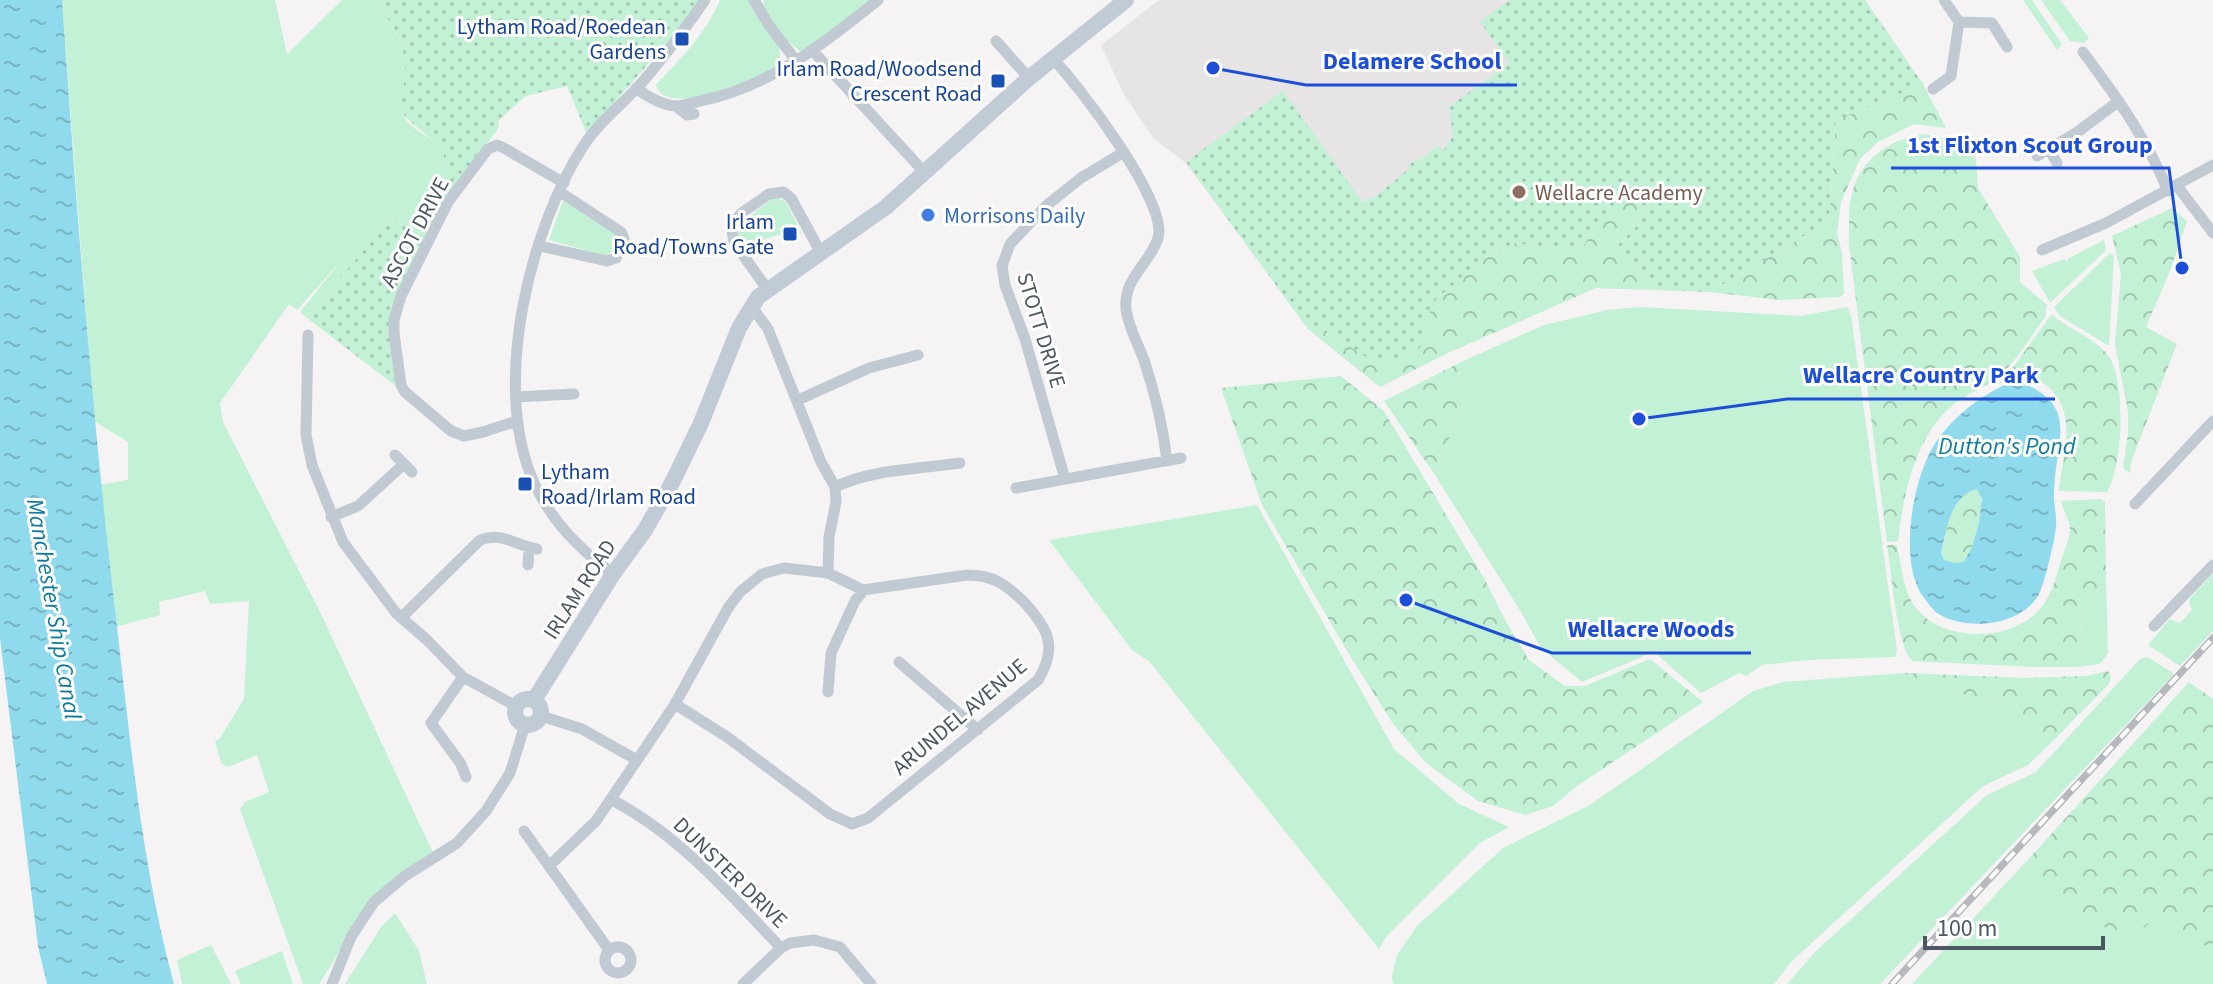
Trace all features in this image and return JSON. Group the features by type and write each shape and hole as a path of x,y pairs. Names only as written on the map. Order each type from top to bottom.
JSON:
{"street":[{"path":"613,574 576,545 546,505 524,455 516,397 522,303 562,187 584,144 636,88 705,0"},
{"path":"754,0 797,62"},
{"path":"676,106 741,90 797,62 878,0"},
{"name":"IRLAM ROAD","path":"537,708 613,574 645,530 673,481 701,423 739,328 752,307 767,289 849,235 925,173 1052,58 1126,0"},
{"path":"1933,89 1951,76 1959,22 1944,0"},
{"path":"1959,22 1992,23 2007,47"},
{"path":"996,41 1029,78"},
{"path":"813,51 925,173"},
{"path":"2083,52 2119,101 2172,188 2213,233"},
{"path":"1052,58 1071,76 1124,152 1142,185 1159,231 1152,249 1135,272 1126,300 1130,324 1157,402 1167,461"},
{"path":"636,88 651,99 676,106 687,115 694,114"},
{"path":"2037,156 2076,133 2119,101"},
{"name":"ASCOT DRIVE","path":"517,421 464,436 451,431 412,401 401,385 394,320 401,296 448,202 488,149 497,145 504,148 562,187 621,232 624,239 619,254 607,261 540,246"},
{"path":"2049,149 2057,163"},
{"name":"STOTT DRIVE","path":"1065,479 1025,339 1005,285 1002,266 1010,244 1047,205 1081,178 1124,152"},
{"path":"2042,250 2106,223 2213,165"},
{"path":"767,289 734,242 732,231 734,221 769,194 783,192 791,198 821,253"},
{"path":"752,307 768,329 821,462 835,487 828,573"},
{"path":"292,344 308,340 306,435 312,465 343,542 385,601 463,677 516,706"},
{"path":"798,400 869,368 918,355"},
{"path":"516,397 574,394"},
{"path":"2135,504 2213,421"},
{"path":"1016,488 1181,458"},
{"path":"331,517 358,506 404,463"},
{"path":"835,487 871,476 960,463"},
{"path":"401,618 480,540 501,536 533,548 528,565"},
{"path":"2154,626 2213,565"},
{"path":"550,865 586,832 612,800 675,704 728,608 750,582 762,574 784,568 828,573 864,590 855,601 831,653 825,683"},
{"name":"ARUNDEL AVENUE","path":"675,704 727,737 830,814 852,824 868,818 1029,689 1046,668 1048,638 1041,620 997,579 967,575 864,590"},
{"path":"902,669 978,730"},
{"path":"463,677 431,723 461,764 466,777"},
{"path":"516,706 526,699 537,708 637,760"},
{"path":"516,706 516,718 525,725"},
{"path":"525,725 537,722 537,708"},
{"path":"332,984 351,937 374,902 405,876 457,843 493,802 510,773 525,725"},
{"name":"DUNSTER DRIVE","path":"612,800 633,811 675,842 781,948"},
{"path":"526,839 550,865 609,950"},
{"name":"DUNSTER DRIVE","path":"743,984 781,948 802,941 829,942 840,947 871,984"}],"shaded area":[{"name":"Wellacre Academy","path":"1159,0 1865,0 1923,84 1836,120 1710,292 1596,288 1450,352 1380,387 1308,329 1186,163 1154,139 1124,95 1101,45"}],"green space":[{"path":"62,0 275,0 287,54 342,0 375,0 398,37 405,58 407,79 400,105 403,115 408,123 435,142 445,158 448,171 407,216 384,227 306,317 300,312 341,261 297,310 289,304 220,403 223,422 321,614 436,859 372,901 319,984 303,984 240,809 245,802 269,792 257,755 228,767 221,763 215,741 220,738 244,699 249,601 210,604 205,591 159,602 160,615 115,627 99,485 128,480 128,442 94,421"},
{"path":"375,0 700,0 587,134 567,86 526,96 499,120 498,129 461,178 391,318 398,388 306,317 384,227 407,216 448,171 435,142 398,107 405,76 403,50 393,27"},
{"path":"720,0 749,0 776,41 780,59 778,67 713,93 676,98 663,95 656,85 700,35"},
{"path":"764,0 870,0 807,51 800,51 783,37 763,7"},
{"name":"Wellacre Academy","path":"1510,0 1865,0 1923,84 1836,120 1829,221 1710,292 1661,290 1625,260 1618,245 1637,226 1649,207 1631,201 1599,220 1584,245 1570,250 1514,243 1488,257 1437,298 1426,321 1426,341 1415,353 1376,364 1321,327 1308,329 1186,162 1283,91 1363,203 1372,199 1417,159 1419,161 1438,145 1444,150 1453,136 1449,107 1509,63 1480,21"},
{"path":"2023,0 2032,0 2062,44 2057,50"},
{"path":"2041,0 2060,0 2089,38 2084,43 2070,41"},
{"path":"1923,84 1946,128 1914,124 1878,142 1860,159 1841,202 1837,233 1842,253 1844,294 1840,297 1780,300 1710,292 1829,221 1836,120"},
{"path":"1924,134 1970,144 1976,160 1978,188 2020,257 2020,282 2047,305 2045,317 2005,370 1952,406 1939,419 1913,468 1898,541 1887,542 1849,246 1850,210 1853,189 1864,167 1891,145"},
{"path":"777,198 786,202 802,234 767,239 751,256 738,238 739,225"},
{"path":"563,201 613,230 617,239 613,251 605,256 549,240"},
{"path":"1631,201 1649,206 1637,226 1618,245 1625,260 1661,290 1596,288 1450,352 1380,387 1308,329 1321,327 1376,363 1415,353 1425,341 1426,321 1437,298 1488,257 1514,243 1570,250 1584,245 1599,220"},
{"path":"2172,208 2187,221 2146,327 2177,344 2131,462 2130,473 2123,468 2128,412 2115,344 2121,274 2112,236"},
{"path":"2104,240 2106,250 2050,303 2032,271 2064,259 2068,262 2067,259"},
{"path":"2110,253 2114,256 2109,346 2060,316 2054,307"},
{"path":"1640,307 1801,316 1847,307 1851,315 1897,651 1895,657 1762,665 1746,676 1739,673 1701,693 1654,652 1582,682 1541,648 1435,475 1464,399 1459,363 1544,325 1607,310"},
{"path":"2052,314 2107,354 2118,382 2120,422 2117,463 2107,492 2059,491 2066,435 2063,408 2046,385 2011,370"},
{"path":"1459,363 1464,399 1435,475 1384,401"},
{"path":"1341,376 1384,411 1529,660 1565,686 1585,686 1650,659 1703,702 1577,786 1553,806 1525,815 1478,801 1426,763 1394,725 1350,656 1262,505 1221,388"},
{"path":"1977,489 1981,496 1981,514 1965,562 1944,560 1941,553 1955,506"},
{"path":"2101,499 2105,502 2106,579 2080,623 2083,661 2078,667 1913,661 1907,654 1899,626 1887,545 1897,545 1907,591 1913,604 1925,617 1956,632 1993,633 2026,621 2039,610 2050,592 2070,534 2061,501"},
{"path":"1257,505 1394,749 1459,804 1509,827 1480,843 1386,937 1379,949 1149,661 1132,650 1049,540"},
{"path":"2213,574 2213,631 2180,666 2148,645 2170,619 2180,623 2192,610 2191,597"},
{"path":"2106,579 2108,653 2100,664 2078,667 2083,661 2080,623"},
{"path":"2148,657 2174,674 1880,984 1787,984 1815,952 1987,795 2036,772 2140,659"},
{"path":"2108,671 2111,676 2109,684 2053,741 2012,705 1926,686 1904,673 2028,678 2086,676"},
{"path":"1904,673 1926,686 2012,705 2053,741 2028,765 1983,786 1791,962 1774,984 1393,984 1397,955 1417,926 1503,848 1590,805 1753,691 1783,682"},
{"path":"2189,682 2213,699 2213,950 2178,930 2158,914 2136,936 2118,936 2066,901 2024,864"},
{"path":"2213,749 2213,984 1912,984 2024,864 2036,873"},
{"path":"395,913 419,951 427,984 345,984 381,927"},
{"path":"211,945 231,984 182,984 177,960"},
{"path":"282,951 293,984 241,984 235,971"}],"water":[{"name":"Manchester Ship Canal","path":"0,0 62,0 86,322 110,564 140,816 174,984 47,984 38,946 0,638"},
{"name":"Dutton's Pond","path":"2016,380 2036,390 2050,400 2057,412 2060,439 2054,491 2055,533 2042,586 2032,603 2008,619 1963,623 1937,613 1916,584 1910,542 1915,494 1939,438 1973,404","holes":["1977,489 1982,499 1979,523 1964,562 1944,560 1941,553 1955,506"]}],"railway":[{"path":"1892,984 2213,638"}],"place":[{"name":"Lytham Road/Roedean Gardens","path":"682,39"},
{"name":"Delamere School","path":"1213,68"},
{"name":"Irlam Road/Woodsend Crescent Road","path":"998,81"},
{"name":"Wellacre Academy","path":"1519,192"},
{"name":"Morrisons Daily","path":"928,215"},
{"name":"Irlam Road/Towns Gate","path":"790,234"},
{"name":"1st Flixton Scout Group","path":"2182,268"},
{"name":"Wellacre Country Park","path":"1639,419"},
{"name":"Lytham Road/Irlam Road","path":"525,484"},
{"name":"Wellacre Woods","path":"1406,600"}]}
